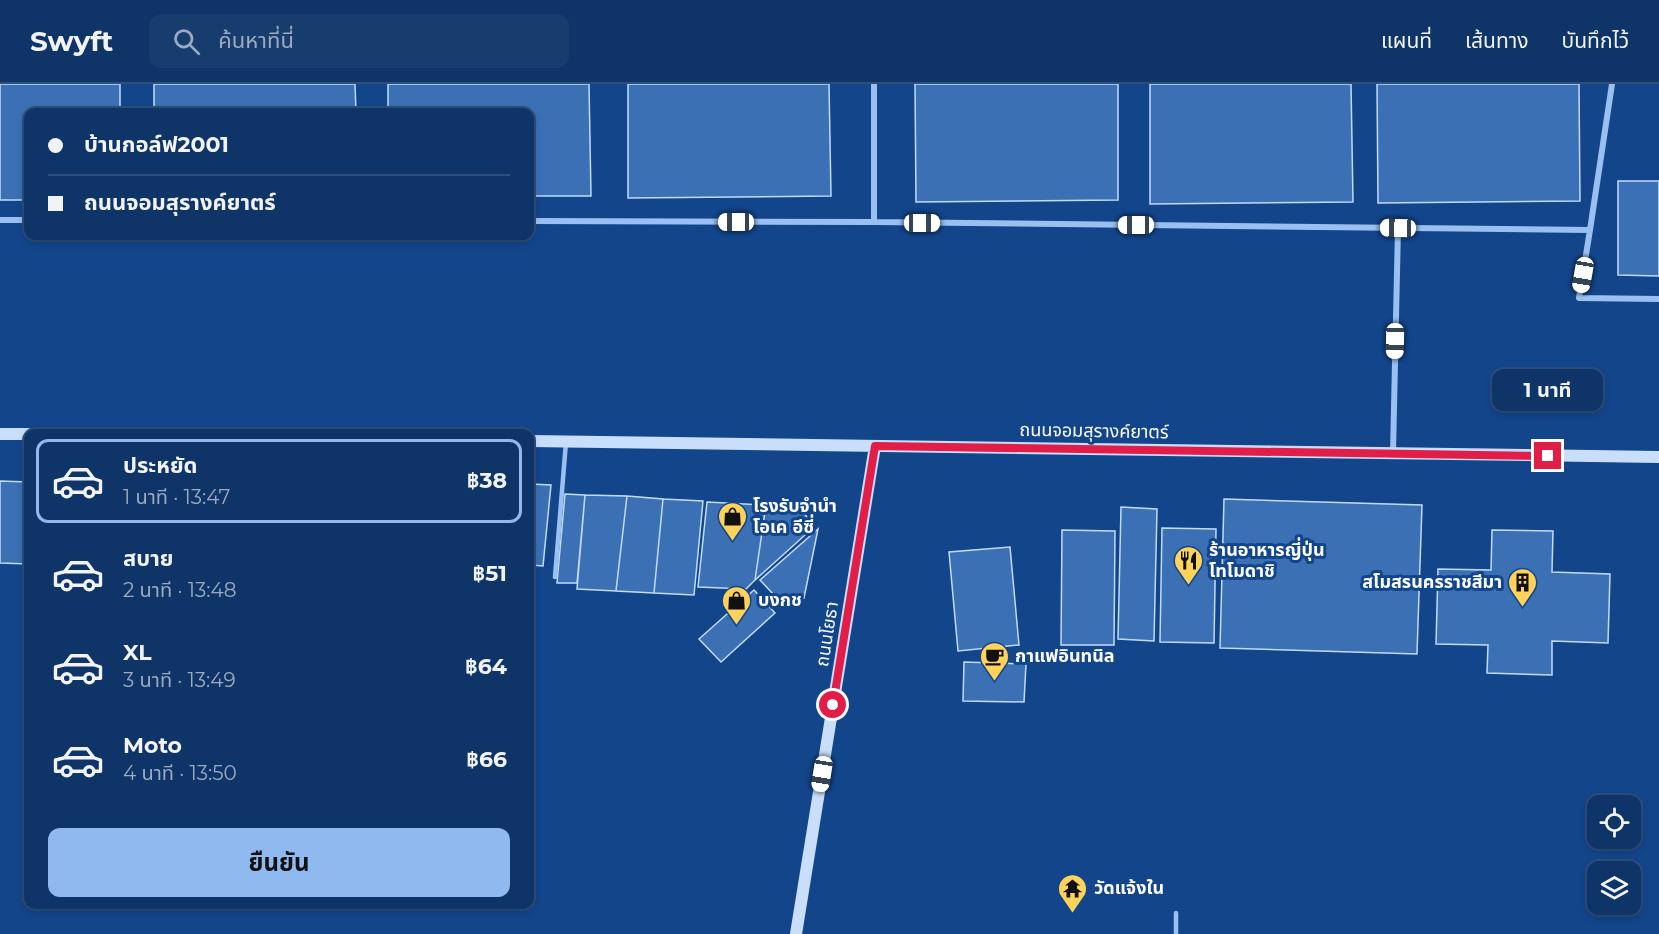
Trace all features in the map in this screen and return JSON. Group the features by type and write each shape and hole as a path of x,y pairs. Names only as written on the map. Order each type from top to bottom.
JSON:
{"main road":[{"path":"0,434 24,434"},
{"name":"ถนนจอมสุรางค์ยาตร์","path":"534,444 566,442 1659,457"},
{"name":"ถนนโยธา","path":"796,934 875,446"}],"street":[{"path":"874,84 874,222"},
{"path":"1612,84 1579,298 1659,300"},
{"path":"0,220 24,220"},
{"path":"534,221 874,222 1590,230"},
{"path":"1393,453 1398,228"}],"lane":[{"path":"555,578 566,442"},
{"path":"1176,914 1176,934"}],"building":[{"path":"0,84 120,84 120,108 24,108 24,200 0,200"},
{"path":"154,84 355,84 356,108 154,108"},
{"path":"388,84 589,84 591,196 534,196 534,108 388,108"},
{"path":"628,84 829,84 831,196 628,198"},
{"path":"915,84 1118,84 1118,200 916,202"},
{"path":"1150,84 1351,84 1353,202 1150,204"},
{"path":"1377,84 1579,84 1580,201 1378,203"},
{"path":"1618,181 1659,181 1659,276 1618,275"},
{"path":"0,481 24,482 24,564 0,563"},
{"path":"534,484 551,485 543,566 534,565"},
{"path":"565,494 585,495 577,583 557,583"},
{"path":"585,495 627,496 616,591 577,589"},
{"path":"627,496 663,499 654,593 616,591"},
{"path":"663,499 703,501 694,595 654,593"},
{"path":"1224,499 1422,505 1417,654 1220,648"},
{"name":"โรงรับจำนำ โอเค อีซี่","path":"707,502 766,505 755,580 746,589 698,587"},
{"path":"766,505 799,506 814,527 755,580"},
{"path":"1121,507 1157,509 1154,641 1118,639"},
{"name":"ร้านอาหารญี่ปุ่น โทโมดาชิ","path":"1162,528 1216,529 1214,643 1160,642"},
{"path":"818,529 804,598 774,595 760,580"},
{"path":"1062,530 1115,531 1114,645 1061,645"},
{"name":"สโมสรนครราชสีมา","path":"1492,530 1553,531 1552,572 1610,574 1608,643 1552,641 1552,675 1487,673 1488,645 1436,644 1438,569 1491,570"},
{"path":"1010,547 1019,645 958,651 949,552"},
{"name":"บงกช","path":"754,590 775,613 721,662 699,639"},
{"name":"กาแฟอินทนิล","path":"964,662 1026,664 1024,702 963,701"}],"place":[{"name":"โรงรับจำนำ โอเค อีซี่","path":"732,542"},
{"name":"ร้านอาหารญี่ปุ่น โทโมดาชิ","path":"1188,586"},
{"name":"สโมสรนครราชสีมา","path":"1523,608"},
{"name":"บงกช","path":"737,626"},
{"name":"กาแฟอินทนิล","path":"994,682"},
{"name":"วัดแจ้งใน","path":"1073,914"}],"route":[{"path":"833,705 875,446 1548,456"}]}
